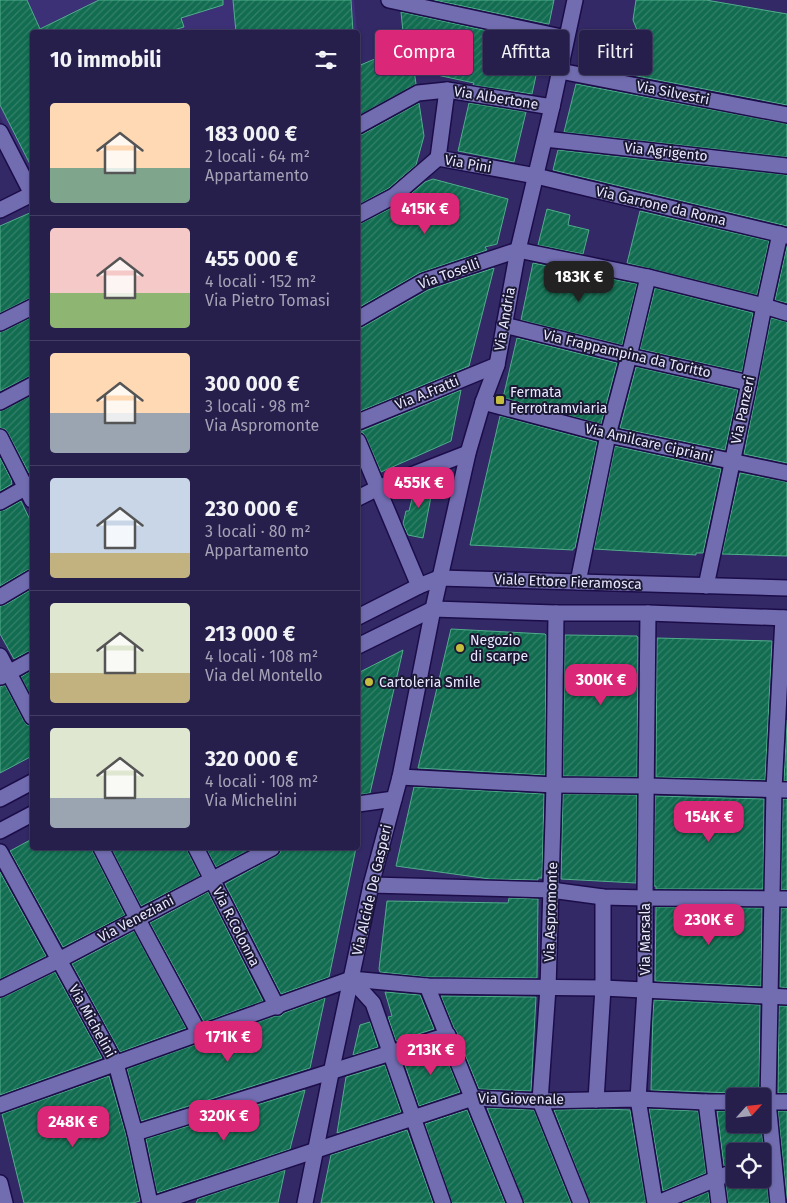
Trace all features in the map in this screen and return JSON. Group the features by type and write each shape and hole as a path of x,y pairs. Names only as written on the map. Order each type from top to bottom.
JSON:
{"street":[{"path":"389,0 529,30"},
{"name":"Via Andria","path":"568,30 575,0"},
{"name":"Via Silvestri","path":"569,74 787,115"},
{"name":"Via Andria","path":"439,578 468,453 483,402 497,365 518,250 559,75"},
{"path":"438,158 447,90"},
{"name":"Via Albertone","path":"360,125 418,94 447,90 552,107"},
{"path":"0,132 30,190"},
{"name":"Via Agrigento","path":"545,139 787,166"},
{"name":"Via Pini","path":"360,214 394,196 438,158 536,176"},
{"name":"Via Garrone da Roma","path":"536,176 783,235"},
{"path":"0,210 30,195"},
{"name":"Via Panzeri","path":"706,586 750,383 764,306 783,235"},
{"path":"518,250 648,277 787,313"},
{"name":"Via Toselli","path":"360,317 424,281 518,250"},
{"path":"578,582 608,435 648,277"},
{"path":"0,323 30,308"},
{"name":"Via Frappampina da Toritto","path":"504,325 750,383"},
{"name":"Via A.Fratti","path":"360,421 497,365"},
{"path":"0,402 30,386"},
{"name":"Via Amilcare Cipriani","path":"483,402 608,435 787,472"},
{"path":"0,437 30,490 0,502"},
{"path":"360,446 418,586"},
{"path":"360,497 378,488 468,453"},
{"name":"Viale Ettore Fieramosca","path":"360,616 418,586 439,578 787,588"},
{"name":"Via Alcide De Gasperi","path":"305,1203 371,885 400,777 439,578"},
{"path":"0,597 30,579"},
{"name":"Viale Ettore Fieramosca","path":"360,645 433,609 785,618"},
{"name":"Via Aspromonte","path":"556,612 554,785 548,988 540,1101 581,1203"},
{"name":"Via Marsala","path":"648,613 644,898 645,990 638,1099 657,1203"},
{"path":"767,1088 772,899 781,790 785,618"},
{"path":"0,656 4,675 30,714"},
{"path":"4,675 30,661"},
{"path":"400,777 554,785 781,790"},
{"path":"0,799 30,783"},
{"path":"360,804 394,799"},
{"path":"0,831 30,815"},
{"path":"102,850 199,1033"},
{"name":"Via R.Colonna","path":"197,850 277,1006"},
{"name":"Via Veneziani","path":"0,989 268,850"},
{"name":"Via Michelini","path":"0,852 116,1064 135,1133 150,1203"},
{"path":"371,885 551,890 644,898 787,899"},
{"path":"596,1100 603,988 604,896"},
{"path":"351,980 373,1003 443,1203"},
{"path":"0,1105 351,980 427,986 603,988 787,997"},
{"path":"427,986 515,1203"},
{"path":"135,1133 448,1036"},
{"name":"Via Giovenale","path":"157,1203 473,1098 540,1101 638,1099 726,1102"},
{"path":"706,1102 719,1203"},
{"path":"771,1102 787,1102"},
{"path":"771,1172 778,1203"},
{"path":"657,1203 726,1175"},
{"path":"0,1183 5,1203"}],"shaded area":[{"path":"0,0 354,0 357,30 30,30 30,170 0,117"}],"building":[{"path":"0,0 27,0 40,29 99,0 223,0 223,5 181,18 184,27 174,30 30,30 30,164 0,105"},
{"path":"233,0 351,0 353,30 236,30"},
{"path":"434,0 554,0 548,24"},
{"path":"636,0 706,0 787,14 787,105 632,75 652,75 652,30 637,30 633,20"},
{"path":"401,12 483,30 483,75 536,75 532,94 473,85 474,83 437,75 473,75 473,30 403,30"},
{"path":"375,59 375,75 415,75 416,84 360,115 360,65"},
{"path":"576,84 787,124 787,157 564,132"},
{"path":"419,103 424,136 416,165 389,188 360,204 360,135"},
{"path":"469,103 526,112 514,162 458,151"},
{"path":"558,150 787,175 787,226 553,170"},
{"path":"433,179 508,199 497,244 485,247 487,250 419,273 360,307 360,224 399,204 425,182"},
{"path":"547,209 570,215 568,225 589,230 583,254 538,245"},
{"path":"640,211 769,241 757,295 627,263"},
{"path":"30,213 30,298 0,313 0,226"},
{"path":"787,246 787,303 775,300"},
{"path":"533,263 637,284 622,345 521,320"},
{"path":"494,268 469,366 360,411 360,328 428,290"},
{"path":"655,288 753,313 742,372 640,349"},
{"path":"30,318 30,376 0,391 0,332"},
{"path":"771,318 787,322 787,463 744,454"},
{"path":"517,338 617,363 601,424 503,398"},
{"path":"636,367 738,390 725,450 620,428"},
{"path":"461,390 451,441 381,472 366,437 360,432"},
{"path":"30,396 29,473 8,433 5,429 0,428 0,411"},
{"path":"500,416 597,442 575,548 573,550 470,545"},
{"path":"615,446 721,469 703,553 696,553 696,555 594,549"},
{"path":"0,458 12,484 0,491"},
{"path":"740,473 787,482 787,556 722,554"},
{"path":"435,476 423,538 408,535 403,524 406,511 409,511 416,483"},
{"path":"21,501 30,520 30,569 0,586 0,511"},
{"path":"30,590 30,651 14,659 0,634 0,606"},
{"path":"451,629 546,635 545,775 418,768"},
{"path":"565,635 638,637 637,777 563,776"},
{"path":"657,638 772,641 765,780 656,777"},
{"path":"403,650 370,793 360,795 360,672"},
{"path":"30,671 30,694 21,677"},
{"path":"5,685 24,721 30,726 30,757 0,773 0,687"},
{"path":"787,720 787,781 784,781"},
{"path":"414,787 544,794 542,878 538,878 538,880 490,879 396,866"},
{"path":"563,794 637,795 636,883 561,879"},
{"path":"655,796 764,799 763,889 656,889 656,886 654,886"},
{"path":"783,799 787,799 787,890 781,890"},
{"path":"30,840 30,850 92,850 125,915 63,947 10,851"},
{"path":"112,850 188,850 200,876 141,906"},
{"path":"207,850 249,850 216,867"},
{"path":"281,850 356,850 329,977 281,994 225,884 280,853"},
{"path":"0,872 46,956 0,979"},
{"path":"208,892 263,1001 204,1022 150,923"},
{"path":"509,898 538,899 537,978 427,977 380,972 387,901 508,903"},
{"path":"656,907 762,908 761,986 655,981"},
{"path":"781,908 787,908 787,988 780,987"},
{"path":"134,931 186,1028 120,1052 72,964"},
{"path":"55,972 102,1058 0,1095 0,998"},
{"path":"385,992 420,995 434,1029 396,1041 388,1017 392,1016"},
{"path":"441,996 536,997 531,1091 479,1089"},
{"path":"325,998 310,1068 141,1121 127,1069 275,1016 281,1016 284,1013"},
{"path":"654,1000 760,1005 759,1088 726,1088 726,1093 651,1090"},
{"path":"779,1006 787,1006 787,1093 778,1093"},
{"path":"370,1022 378,1047 353,1055 360,1025"},
{"path":"442,1047 460,1092 419,1106 403,1059"},
{"path":"385,1065 401,1112 337,1133 346,1077"},
{"path":"109,1076 126,1135 140,1201 133,1203 24,1203 2,1114"},
{"path":"305,1090 290,1149 157,1193 146,1139"},
{"path":"487,1108 534,1110 571,1203 524,1203"},
{"path":"649,1109 698,1111 706,1173 663,1191"},
{"path":"467,1110 505,1203 452,1203 425,1124"},
{"path":"554,1110 630,1110 646,1203 590,1203"},
{"path":"717,1111 726,1111 726,1133 762,1133 763,1143 726,1143 726,1165 724,1166"},
{"path":"778,1111 787,1111 787,1199"},
{"path":"407,1130 433,1203 321,1203 331,1155"},
{"path":"285,1170 278,1203 196,1203 198,1199"},
{"path":"726,1188 767,1188 769,1203 728,1203"},
{"path":"708,1192 710,1203 682,1203"}],"place":[{"name":"Fermata Ferrotramviaria","path":"500,400"},
{"name":"Negozio di scarpe","path":"460,648"},
{"name":"Cartoleria Smile","path":"369,682"}]}
